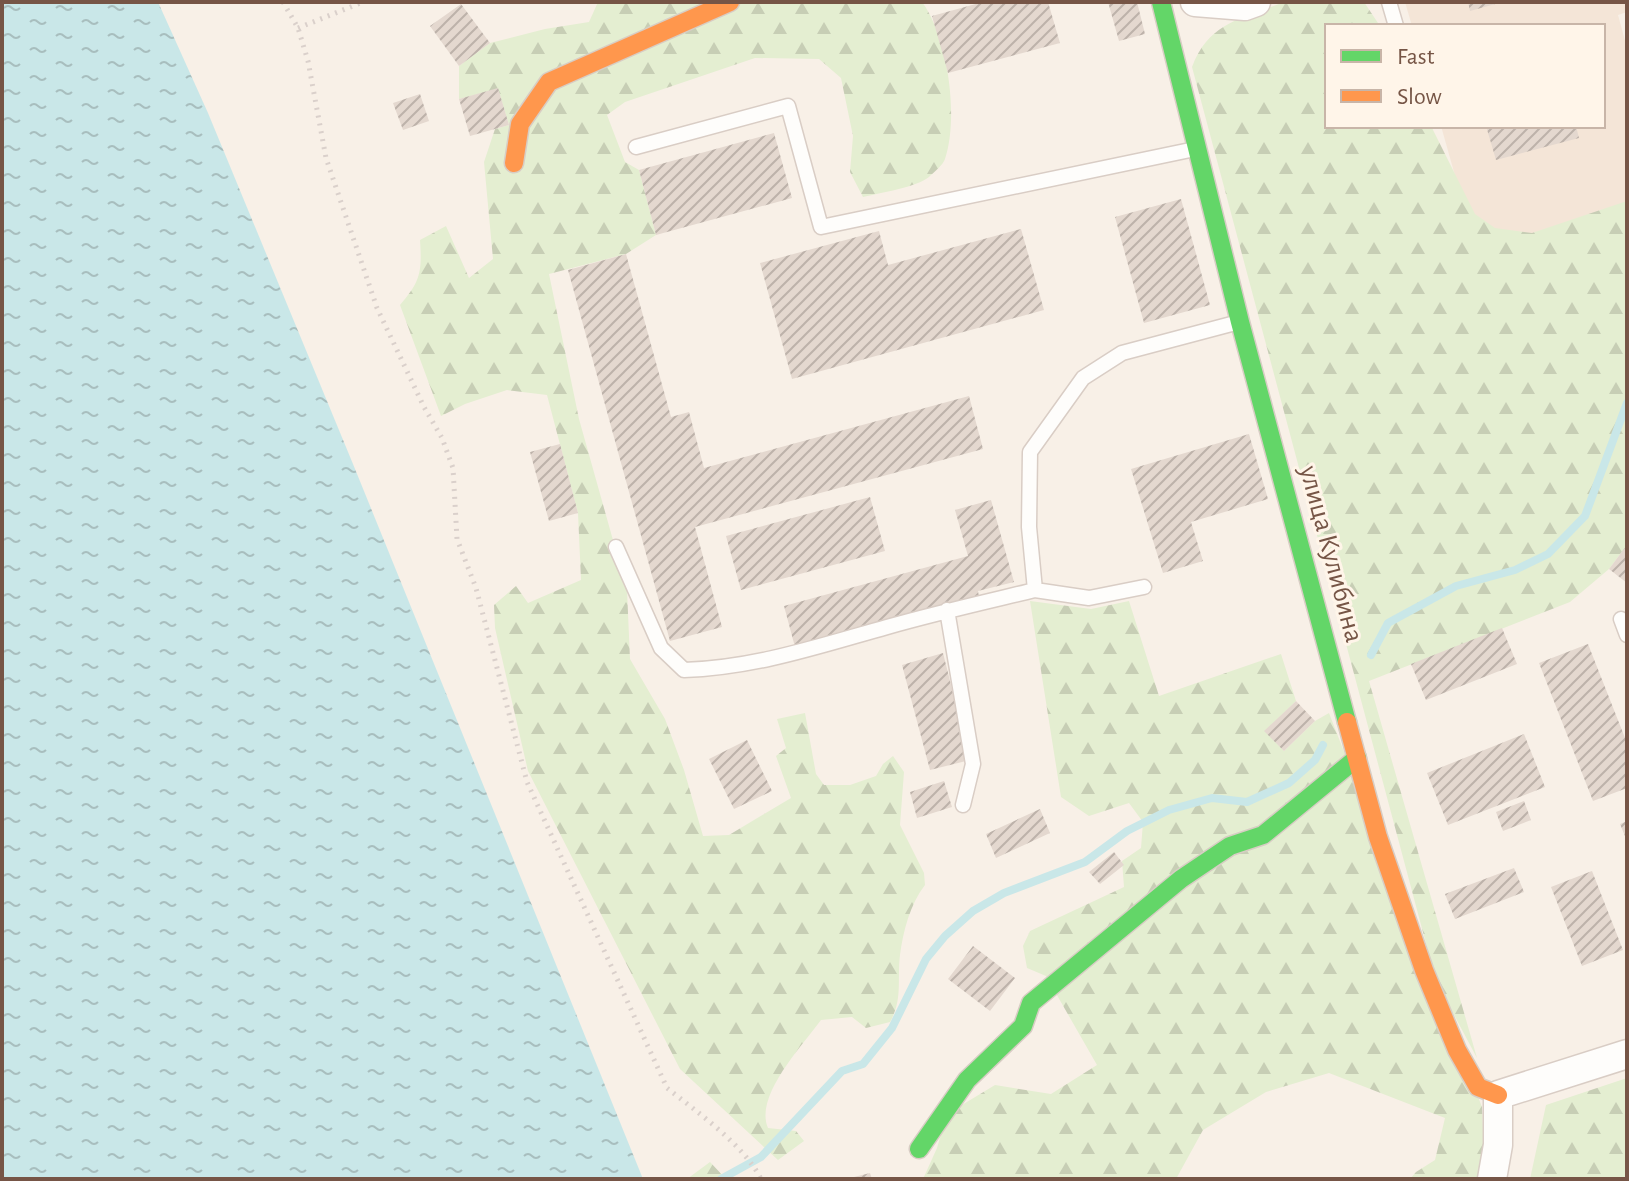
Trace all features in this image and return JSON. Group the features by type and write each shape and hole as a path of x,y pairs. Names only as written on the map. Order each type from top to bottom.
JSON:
{"street":[{"path":"514,163 520,124 549,82 730,2"},
{"name":"улица Кулибина","path":"1161,2 1240,322 1378,837 1424,970 1452,1037 1478,1087 1498,1095"},
{"path":"1195,2 1245,6 1256,2"},
{"path":"919,1149 967,1080 1023,1026 1031,1003 1181,879 1230,846 1263,835 1357,758"},
{"path":"1492,1179 1498,1145 1498,1095 1627,1054"}],"lane":[{"path":"1389,2 1395,24"},
{"path":"636,147 788,106 821,227 1199,149"},
{"path":"1035,590 1029,527 1030,452 1083,378 1122,353 1240,322"},
{"path":"616,547 661,648 684,670 724,669 790,655 947,610 1035,590 1089,598 1144,587"},
{"path":"947,610 973,764 963,805"},
{"path":"1621,619 1627,635"}],"path":[{"path":"283,2 298,28 308,61 326,158 377,308 442,438 453,468 457,539 476,588 527,782 667,1088 699,1113 752,1163 761,1179"},
{"path":"298,28 363,2"}],"shaded area":[{"path":"1405,2 1627,2 1627,12 1618,15 1627,48 1627,215 1478,257 1442,128 1605,128 1605,24 1411,24"}],"green space":[{"path":"598,2 922,2 939,35 948,78 951,122 942,164 916,184 863,197 850,172 853,136 841,78 819,59 755,58 625,102 607,115 625,162 639,170 656,235 626,254 549,274 579,419 627,590 630,659 665,719 703,836 729,835 791,798 776,756 786,748 777,719 805,713 816,774 824,785 850,785 876,776 883,764 893,756 904,772 900,825 924,873 925,885 911,909 905,928 894,1014 890,1022 866,1028 852,1017 821,1020 782,1071 768,1101 768,1128 796,1131 804,1141 778,1160 680,1069 528,771 495,628 494,605 516,586 528,603 581,580 578,513 547,395 507,390 441,416 400,305 419,275 420,240 446,226 469,278 493,259 484,162 495,129 509,125 498,89 459,99 459,66 490,43 589,22"},
{"path":"1284,2 1364,2 1379,24 1325,24 1325,128 1432,128 1475,214 1495,228 1532,233 1627,201 1627,545 1609,569 1570,602 1369,681 1477,1058 1436,981 1192,67 1208,40 1241,18"},
{"path":"1030,601 1091,609 1129,601 1159,696 1281,654 1296,701 1265,731 1284,751 1315,721 1329,713 1482,1107 1485,1179 1410,1179 1435,1160 1445,1118 1329,1073 1266,1092 1203,1130 1176,1179 923,1179 947,1114 995,1085 1051,1094 1097,1065 1046,976 1027,968 1023,946 1030,931 1124,887 1122,861 1141,848 1143,822 1129,803 1089,816 1061,797"},
{"path":"1627,1078 1627,1179 1530,1179 1546,1105"},
{"path":"710,1162 726,1179 687,1179"}],"water":[{"path":"2,2 158,2 208,113 353,464 643,1179 2,1179"}],"building":[{"path":"983,2 1048,2 1060,43 948,73 932,16"},
{"path":"1108,2 1137,2 1145,34 1119,41"},
{"path":"1468,2 1499,2 1499,3 1470,11"},
{"path":"461,4 490,43 459,66 430,26"},
{"path":"498,88 509,125 470,136 459,99"},
{"path":"420,94 429,121 403,130 393,103"},
{"path":"1487,128 1576,128 1579,138 1496,160"},
{"path":"774,133 792,198 656,235 639,170"},
{"path":"1181,199 1210,305 1144,323 1115,217"},
{"path":"1021,229 1044,310 792,379 760,263 879,231 888,265"},
{"path":"626,254 671,417 689,412 704,468 969,396 983,449 695,527 722,627 670,641 568,270"},
{"path":"1249,434 1268,499 1191,522 1203,561 1163,573 1131,469"},
{"path":"560,444 578,513 549,521 530,452"},
{"path":"870,497 885,551 741,590 726,536"},
{"path":"991,500 1014,582 978,591 979,597 795,647 784,606 968,556 955,510"},
{"path":"1627,545 1627,583 1609,569"},
{"path":"1502,628 1517,664 1426,700 1411,664"},
{"path":"1588,644 1627,743 1627,788 1593,801 1539,663"},
{"path":"943,653 970,760 930,770 902,665"},
{"path":"1296,701 1315,721 1284,751 1264,731"},
{"path":"1524,734 1545,787 1448,825 1427,773"},
{"path":"747,740 772,791 734,809 709,759"},
{"path":"944,781 952,807 917,818 910,792"},
{"path":"1524,801 1531,820 1503,831 1496,812"},
{"path":"1040,809 1050,833 996,858 986,834"},
{"path":"1627,821 1627,841 1620,824"},
{"path":"1114,852 1124,865 1100,884 1089,872"},
{"path":"1514,868 1524,892 1455,919 1445,894"},
{"path":"1592,871 1623,950 1582,966 1551,887"},
{"path":"973,946 1015,978 990,1011 948,979"},
{"path":"870,1173 872,1179 850,1179 850,1178"}],"waterway":[{"path":"1371,655 1388,623 1456,586 1515,570 1548,554 1585,516 1627,403"},
{"path":"721,1179 761,1157 842,1071 863,1064 892,1028 926,959 945,936 973,911 1004,893 1085,862 1127,831 1169,810 1212,798 1247,802 1289,783 1315,760 1323,745"}],"traffic: fast":[{"path":"1161,2 1240,322 1347,722"},
{"path":"919,1149 967,1080 1023,1026 1031,1003 1181,879 1230,846 1263,835 1357,758"}],"traffic: slow":[{"path":"514,163 520,124 549,82 730,2"},
{"path":"1347,722 1378,837 1424,970 1457,1050 1478,1087 1498,1095"}]}
